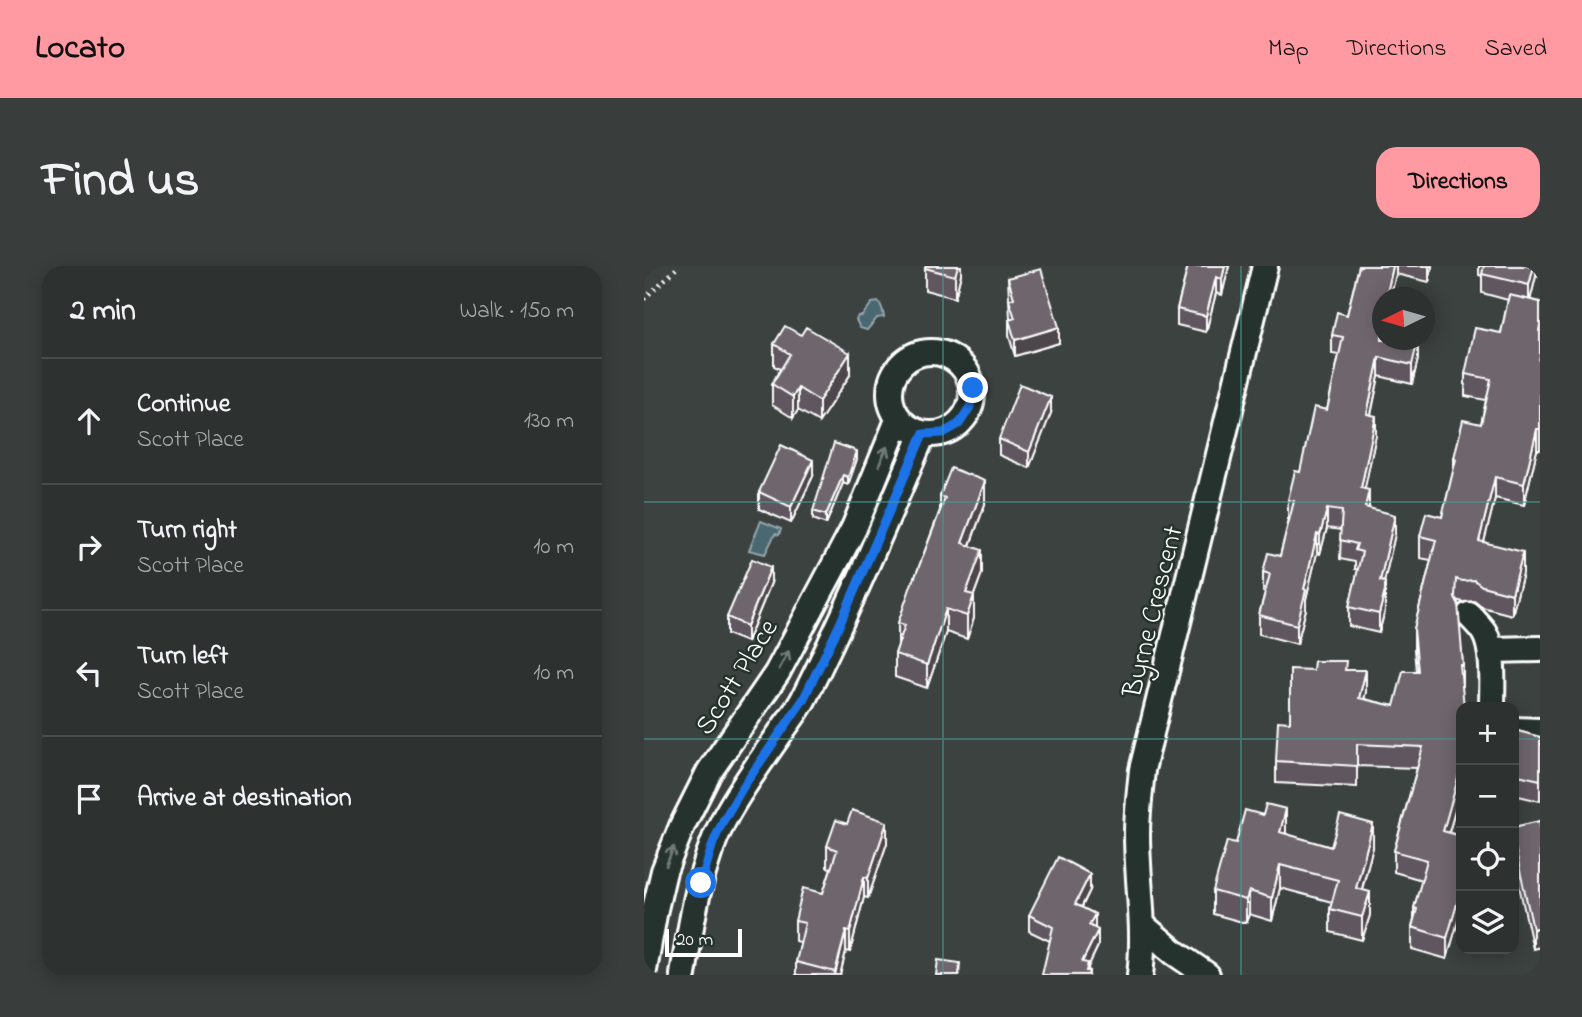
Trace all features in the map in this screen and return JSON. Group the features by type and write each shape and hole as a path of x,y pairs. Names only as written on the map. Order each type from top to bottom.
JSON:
{"street":[{"name":"Byrne Crescent","path":"1140,975 1142,925 1137,835 1142,770 1265,266"},
{"path":"933,351 952,356 966,370 973,388 970,407 959,424 943,433 923,434 905,427 898,420 890,403 890,383 898,366 914,354 933,351"},
{"name":"Scott Place","path":"644,970 664,871 682,826 709,772 777,673 854,528 898,420"},
{"path":"683,975 690,928 713,843 743,787 803,700 839,626 923,434"},
{"path":"854,528 876,541"},
{"path":"1469,615 1485,634 1490,650 1492,702"},
{"path":"1490,650 1540,649"},
{"path":"1519,730 1540,731"},
{"path":"1142,925 1207,975"}],"path":[{"path":"644,299 679,266"}],"water":[{"path":"879,302 884,317 877,318 867,330 860,328 856,320 858,316 862,316 872,303"},
{"path":"761,521 781,529 779,535 775,534 765,554 749,550"}],"building":[{"path":"958,266 955,276 925,268"},
{"path":"1188,266 1225,266 1222,279 1216,277 1206,316 1177,309"},
{"path":"1359,266 1393,266 1388,287 1372,287 1372,350 1416,350 1412,365 1379,357 1367,414 1376,416 1361,488 1369,490 1365,507 1395,515 1380,581 1385,582 1385,591 1379,614 1349,607 1362,552 1355,550 1357,544 1340,540 1342,511 1327,509 1320,535 1317,534 1297,625 1259,615 1270,574 1263,572 1268,553 1280,556 1294,501 1288,500 1295,471 1300,472 1314,407 1327,410 1343,337 1332,335 1337,312 1347,315"},
{"path":"1484,266 1534,266 1529,285 1482,274"},
{"path":"1041,269 1059,327 1015,340 1009,320 1015,318 1009,300 1014,298 1008,278"},
{"path":"1509,295 1540,302 1540,429 1537,429 1524,484 1495,477 1479,541 1523,552 1512,594 1482,586 1474,580 1456,579 1464,702 1456,702 1456,786 1443,831 1456,835 1456,907 1447,938 1412,927 1417,909 1414,908 1427,860 1394,851 1423,747 1357,744 1357,766 1276,761 1278,721 1290,722 1290,669 1313,670 1314,661 1346,661 1345,670 1366,670 1359,698 1394,706 1403,671 1418,671 1414,629 1436,540 1420,536 1426,513 1442,517 1463,420 1481,424 1491,379 1465,374 1475,328 1501,333"},
{"path":"785,326 801,335 806,327 850,353 819,401 798,388 793,397 772,384 790,354 774,344"},
{"path":"1020,384 1051,397 1029,452 999,439"},
{"path":"834,443 857,451 848,477 843,475 826,515 813,511"},
{"path":"781,445 813,460 791,507 759,492"},
{"path":"951,468 985,481 962,543 982,550 966,593 974,595 967,616 946,609 927,665 895,654 905,625 898,623 945,498 940,496"},
{"path":"752,559 771,567 747,626 727,617"},
{"path":"1519,731 1540,737 1540,780 1519,775"},
{"path":"1266,804 1286,809 1280,832 1331,847 1340,815 1373,824 1356,888 1370,892 1362,917 1330,909 1338,880 1280,865 1272,898 1249,891 1246,900 1213,891 1227,841 1236,843 1245,810 1263,815"},
{"path":"852,810 887,822 868,878 864,877 850,932 846,931 835,972 796,962 805,923 795,921 803,888 823,893 837,850 827,846 836,820 847,824"},
{"path":"1540,821 1540,927 1533,929 1519,866 1519,826"},
{"path":"1058,857 1090,874 1075,904 1095,914 1089,925 1098,930 1082,962 1088,963 1088,975 1042,975 1053,927 1029,915"},
{"path":"938,960 960,963 959,975 936,975"}],"route":[{"path":"701,883 723,821 803,700 839,626 923,434 943,433 959,424 970,407 973,388"}]}
